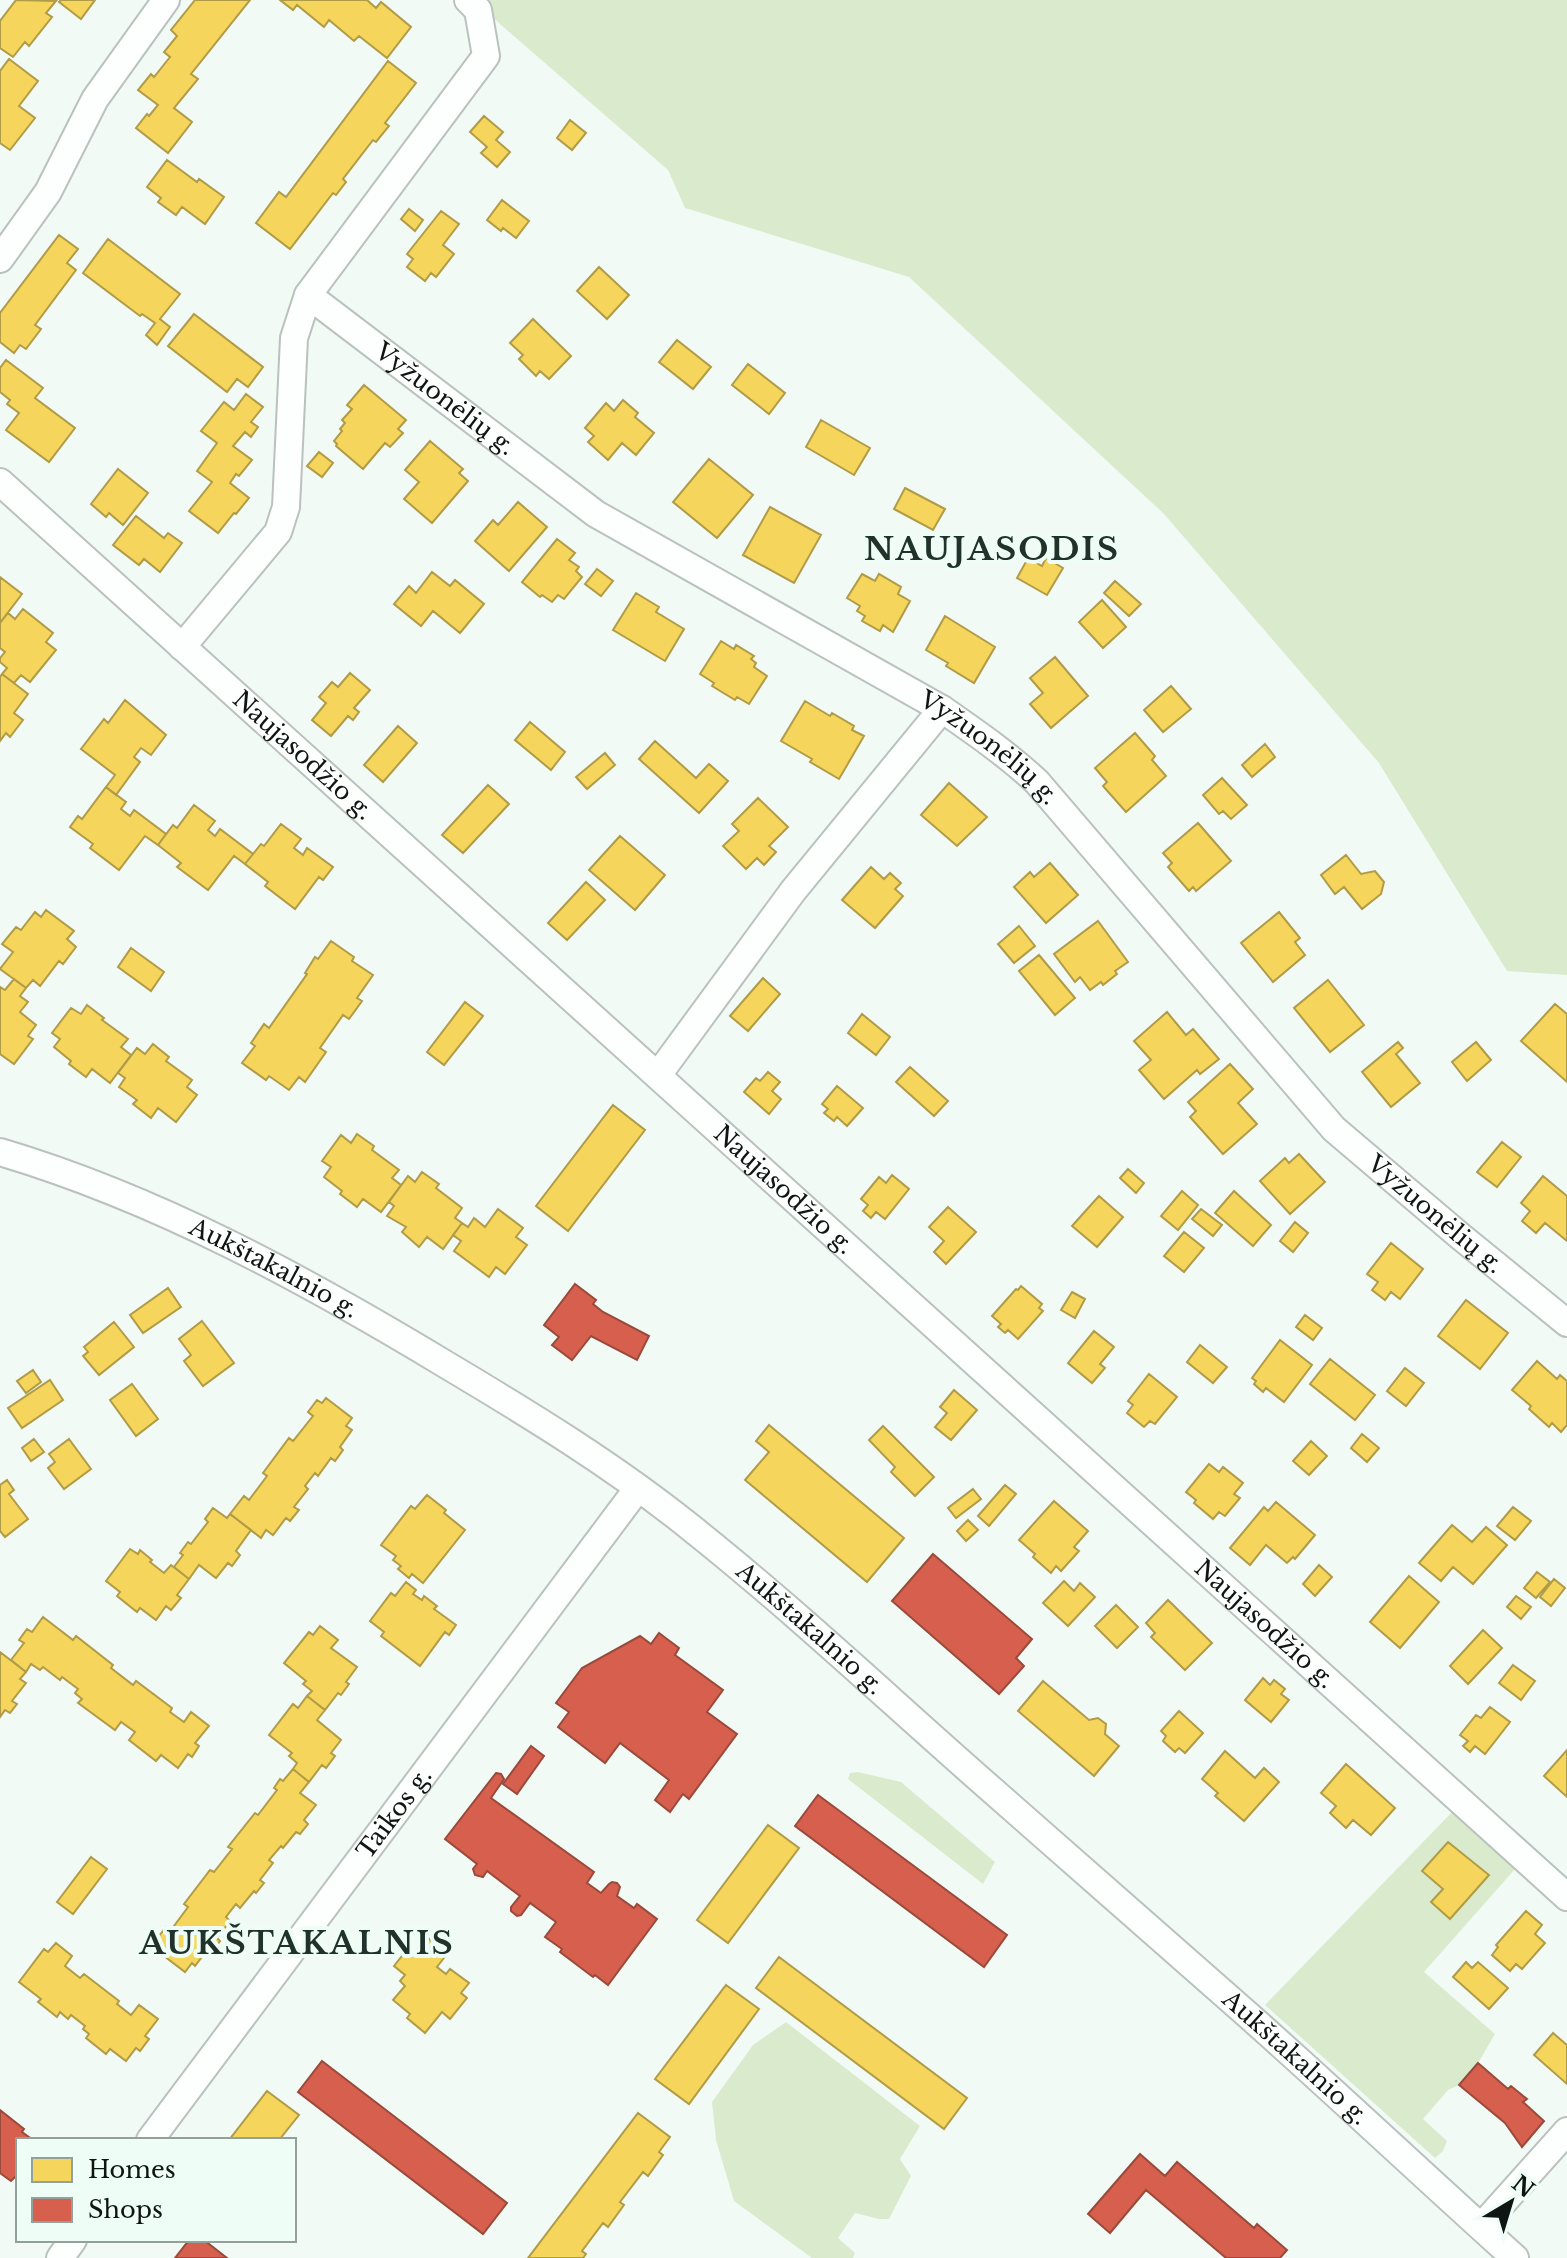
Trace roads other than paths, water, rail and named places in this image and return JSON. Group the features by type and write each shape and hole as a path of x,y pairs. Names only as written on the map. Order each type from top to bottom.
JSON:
{"street":[{"path":"0,259 48,192 95,99 166,0"},
{"path":"182,647 278,532 286,507 294,338 308,295 486,56 478,10 468,0"},
{"name":"Vyžuonėlių g.","path":"308,295 596,514 942,709 985,738 1037,782 1334,1129 1567,1323"},
{"name":"Naujasodžio g.","path":"0,482 1567,1897"},
{"path":"658,1075 793,891 942,709"},
{"name":"Aukštakalnio g.","path":"0,1152 40,1163 192,1225 353,1308 500,1396 638,1488 688,1525 866,1676 1247,2014 1515,2258"},
{"name":"Taikos g.","path":"151,2138 638,1488"},
{"path":"1482,2226 1567,2131"}],"district":[{"name":"NAUJASODIS","path":"992,549"},
{"name":"AUKŠTAKALNIS","path":"297,1943"}]}
